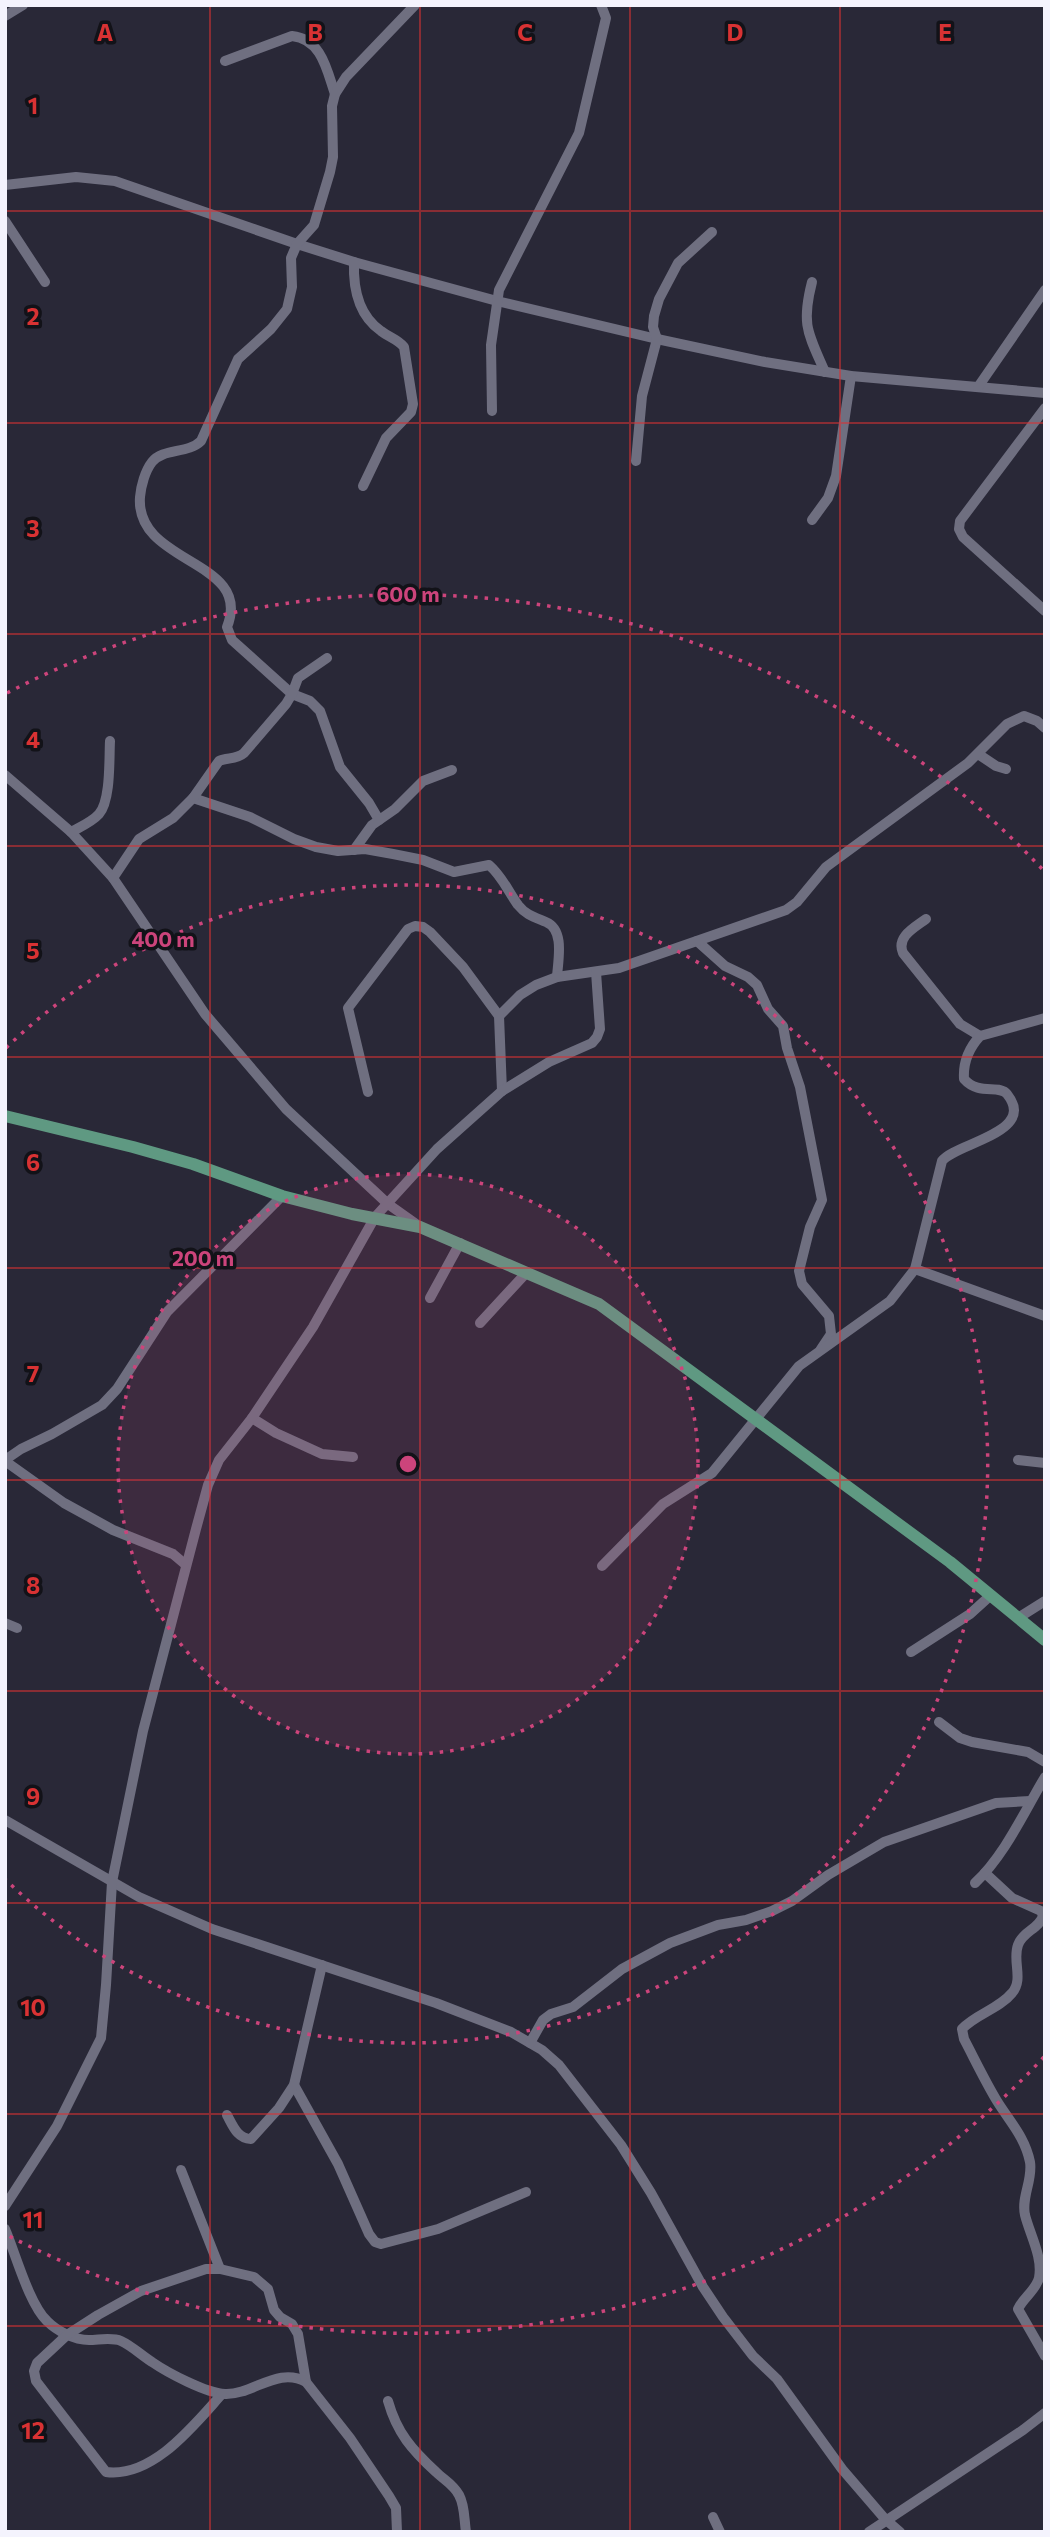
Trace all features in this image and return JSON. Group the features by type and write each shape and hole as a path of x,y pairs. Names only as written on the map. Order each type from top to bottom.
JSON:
{"main road":[{"path":"5,1116 133,1147 282,1196 420,1227 599,1304 991,1595 1045,1640"}],"street":[{"path":"5,16 23,5"},
{"path":"379,820 340,767 320,711 310,701 292,694 232,640 227,627 233,613 231,600 219,581 208,570 194,564 146,529 139,500 153,460 189,449 201,441 238,359 271,329 287,309 292,287 291,258 297,244 314,225 330,172 333,157 332,106 335,94 346,77 415,5"},
{"path":"492,411 491,345 499,290 579,133 606,18 601,5"},
{"path":"225,61 292,36 302,37 317,50 324,61 335,94"},
{"path":"5,185 76,177 115,181 354,262 497,301 657,339 851,376 1045,393"},
{"path":"5,221 45,282"},
{"path":"636,461 642,396 657,339 653,327 654,316 678,263 712,232"},
{"path":"354,262 354,286 362,310 383,333 398,340 404,347 413,404 406,419 386,438 363,486"},
{"path":"812,282 805,324 825,372"},
{"path":"978,387 1045,290"},
{"path":"812,520 828,498 836,476 851,376"},
{"path":"1045,408 960,521 959,528 963,537 1045,611"},
{"path":"113,878 139,839 173,818 193,798 219,761 240,757 292,694 303,672 327,657"},
{"path":"499,1016 520,995 557,977 619,968 786,910 797,902 826,867 978,754 1014,719 1024,716 1037,721 1045,728"},
{"path":"71,832 101,813 105,801 110,741"},
{"path":"978,754 1006,769"},
{"path":"354,850 367,831 395,809 423,781 452,770"},
{"path":"5,775 71,832 113,878 205,1014 286,1109 388,1204 420,1227"},
{"path":"193,798 250,817 316,847 338,851 365,849 423,860 454,872 489,865 497,872 525,913 549,923 555,930 559,940 557,977"},
{"path":"926,919 901,939 899,946 960,1024 980,1036"},
{"path":"368,1092 348,1008 408,929 415,926 424,927 430,932 463,967 499,1016 502,1091"},
{"path":"697,941 725,966 748,977 757,985 768,1009 783,1026 800,1087 822,1200 810,1227 799,1271 802,1284 829,1316 831,1335 819,1352"},
{"path":"5,2206 57,2126 101,2038 112,1882 143,1731 208,1485 219,1460 253,1418 313,1326 375,1217 438,1149 502,1091 549,1062 592,1043 597,1037 600,1029 596,972"},
{"path":"602,1566 663,1504 712,1473 799,1366 890,1301 915,1269 942,1161 947,1154 988,1138 1007,1126 1011,1120 1012,1104 1007,1094 1001,1090 971,1087 964,1079 966,1058 980,1036 1045,1018"},
{"path":"186,1565 173,1554 113,1530 64,1503 5,1461 21,1449 102,1405 117,1389 167,1311 282,1196"},
{"path":"430,1298 460,1243"},
{"path":"915,1269 1045,1316"},
{"path":"480,1323 527,1272"},
{"path":"253,1418 276,1433 322,1454 353,1457"},
{"path":"1018,1460 1045,1463"},
{"path":"911,1651 970,1614 991,1595"},
{"path":"1018,1618 1045,1601"},
{"path":"5,1623 17,1629"},
{"path":"939,1722 960,1738 1028,1752 1045,1762"},
{"path":"975,1883 985,1873 1045,1777"},
{"path":"530,2043 543,2020 551,2014 573,2007 622,1969 670,1943 718,1925 746,1920 772,1911 884,1842 996,1803 1030,1801"},
{"path":"5,1820 139,1897 212,1929 471,2016 511,2032 559,2064 600,2117 651,2193 702,2287 723,2317 753,2356 777,2379 842,2469 885,2519 900,2532"},
{"path":"985,1873 1012,1898 1041,1911 1043,1916 1041,1922 1024,1935 1018,1944 1015,1956 1018,1978 1011,1995 962,2029 964,2039 995,2099 1022,2135 1030,2163 1031,2174 1024,2201 1033,2234 1039,2280 1018,2309 1045,2356"},
{"path":"228,2115 237,2133 244,2138 251,2138 279,2108 294,2085 322,1965"},
{"path":"294,2085 338,2164 375,2242 381,2244 438,2228 526,2192"},
{"path":"181,2170 220,2269"},
{"path":"5,2228 36,2306 47,2321 67,2335 86,2340 117,2339 153,2363 203,2388 222,2394 231,2394 285,2376 295,2376 306,2382 349,2438 392,2502 398,2518 397,2532"},
{"path":"222,2394 173,2447 154,2460 124,2472 106,2472 36,2381 34,2371 37,2363 67,2335 141,2291 206,2269 220,2269 254,2277 268,2289 274,2310 292,2324 298,2334 306,2382"},
{"path":"388,2401 394,2423 407,2443 452,2485 460,2496 464,2506 466,2532"},
{"path":"869,2532 885,2519 977,2462 1045,2413"},
{"path":"713,2517 720,2532"}]}
